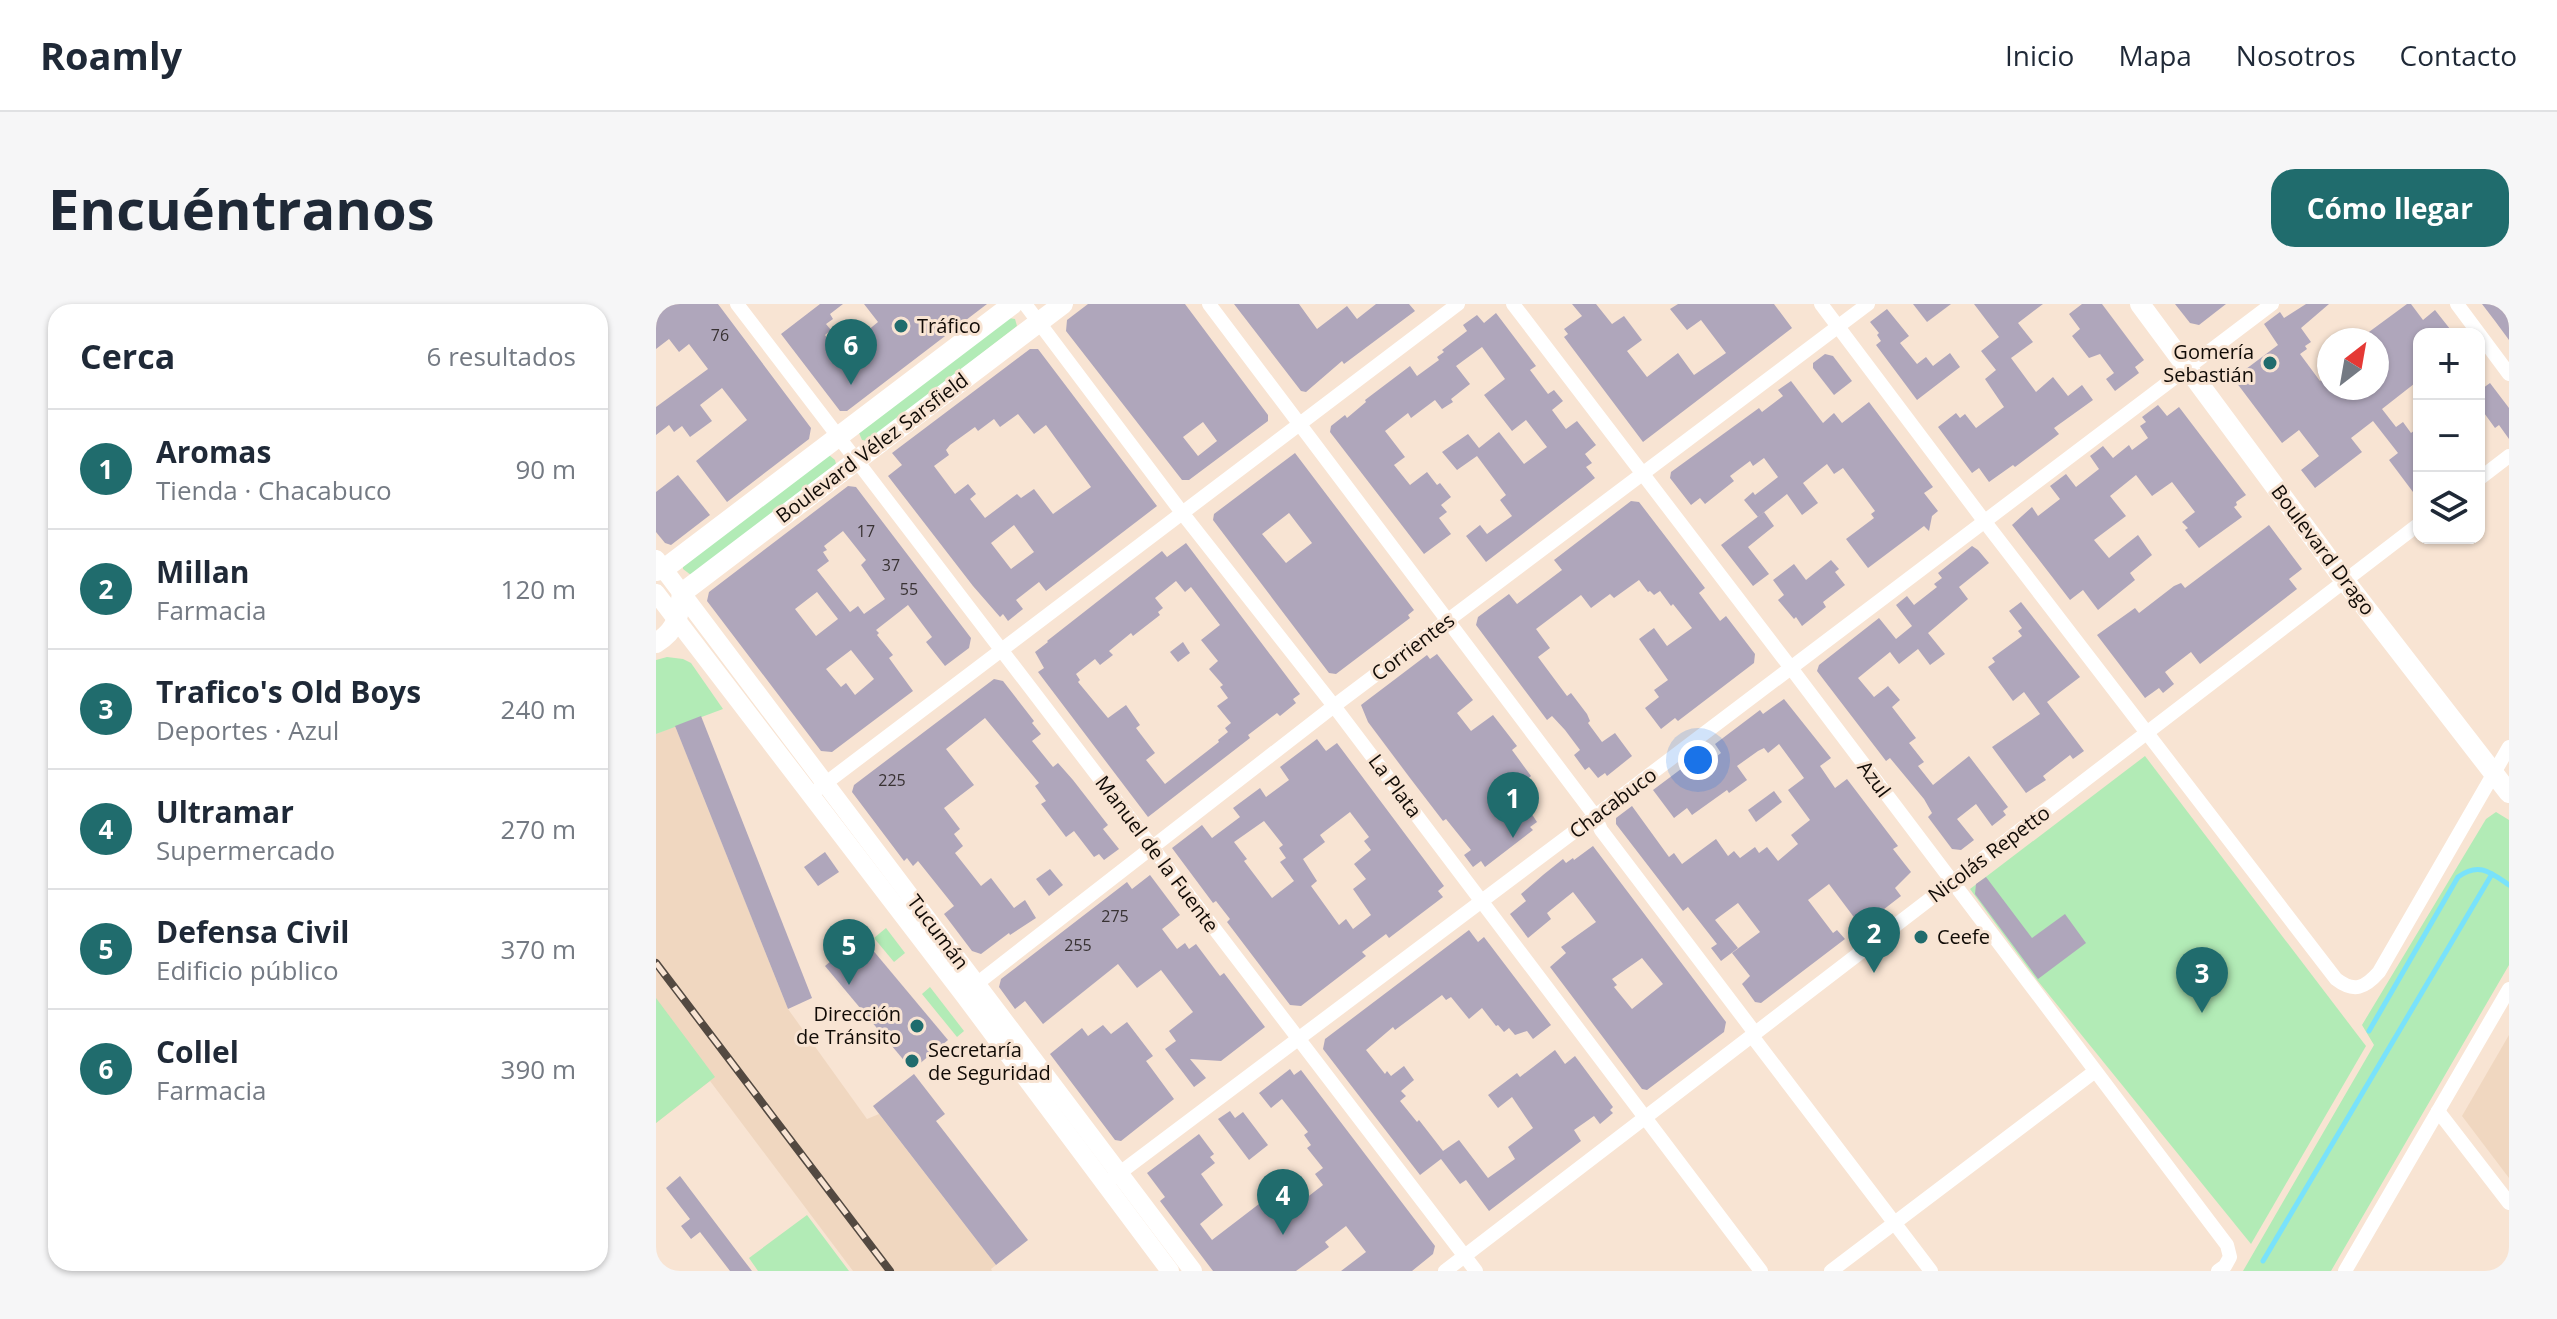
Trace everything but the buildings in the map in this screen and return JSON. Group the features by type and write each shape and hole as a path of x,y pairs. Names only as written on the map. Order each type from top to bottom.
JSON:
{"main road":[{"name":"Boulevard Vélez Sarsfield","path":"659,566 839,436 1013,304"},
{"name":"Boulevard Vélez Sarsfield","path":"682,593 1063,304"},
{"name":"Boulevard Drago","path":"2140,304 2345,581 2509,793"},
{"path":"656,643 667,636 678,621 682,593"}],"street":[{"name":"Manuel de la Fuente","path":"737,304 1476,1271"},
{"name":"La Plata","path":"1025,304 1183,514 1334,706 1761,1271"},
{"path":"1209,304 1450,620 1595,816 1601,830 1931,1271"},
{"path":"811,795 1458,304"},
{"name":"Azul","path":"1513,304 2227,1245 2230,1257 2218,1271"},
{"path":"1821,304 2336,979 2345,986 2356,988 2369,984 2379,972 2509,747"},
{"name":"Corrientes","path":"970,989 1334,706 1868,304"},
{"name":"Chacabuco","path":"1112,1178 2272,304"},
{"path":"2457,304 2509,374"},
{"path":"2485,474 2509,456"},
{"name":"Nicolás Repetto","path":"1445,1271 2413,529"},
{"name":"Tucumán","path":"659,566 826,783 970,989 1112,1178 1193,1271"},
{"name":"Tucumán","path":"656,593 811,795 970,989"},
{"path":"2345,1271 2509,989"},
{"path":"1831,1271 2094,1072"},
{"path":"2438,1111 2509,1203"},
{"name":"Tucumán","path":"1112,1178 1170,1271"}],"shaded area":[{"path":"675,726 788,1009 867,1119 879,1114 996,1265 992,1271 853,1271 710,1081 656,1123 656,734"},
{"path":"2509,1035 2509,1178 2462,1116"}],"green space":[{"path":"1009,318 1015,319 1017,326 869,441 862,440 859,433"},
{"path":"829,455 836,464 691,575 683,569 683,566"},
{"path":"667,657 691,663 723,709 656,734 656,660"},
{"path":"2145,756 2366,1046 2251,1244 2037,980 1970,889"},
{"path":"2496,812 2509,820 2509,965 2331,1271 2243,1271 2374,1045 2362,1025 2486,819"},
{"path":"886,928 905,953 894,962 874,938"},
{"path":"930,987 964,1031 957,1037 922,994"},
{"path":"656,998 715,1077 656,1123"},
{"path":"807,1215 849,1271 758,1271 749,1258"}],"waterway":[{"path":"2369,1031 2458,877 2472,870 2484,870 2509,885"},
{"path":"2263,1261 2492,874"}],"railway":[{"path":"656,963 890,1271"}],"place":[{"name":"Tráfico","path":"901,326"},
{"name":"Gomería Sebastián","path":"2270,363"},
{"name":"Collel","path":"851,385"},
{"name":"Aromas","path":"1513,838"},
{"name":"Ceefe","path":"1921,937"},
{"name":"Millan","path":"1874,973"},
{"name":"Defensa Civil","path":"849,985"},
{"name":"Trafico's Old Boys","path":"2202,1013"},
{"name":"Dirección de Tránsito","path":"917,1026"},
{"name":"Secretaría de Seguridad","path":"912,1061"},
{"name":"Ultramar","path":"1283,1235"}]}
